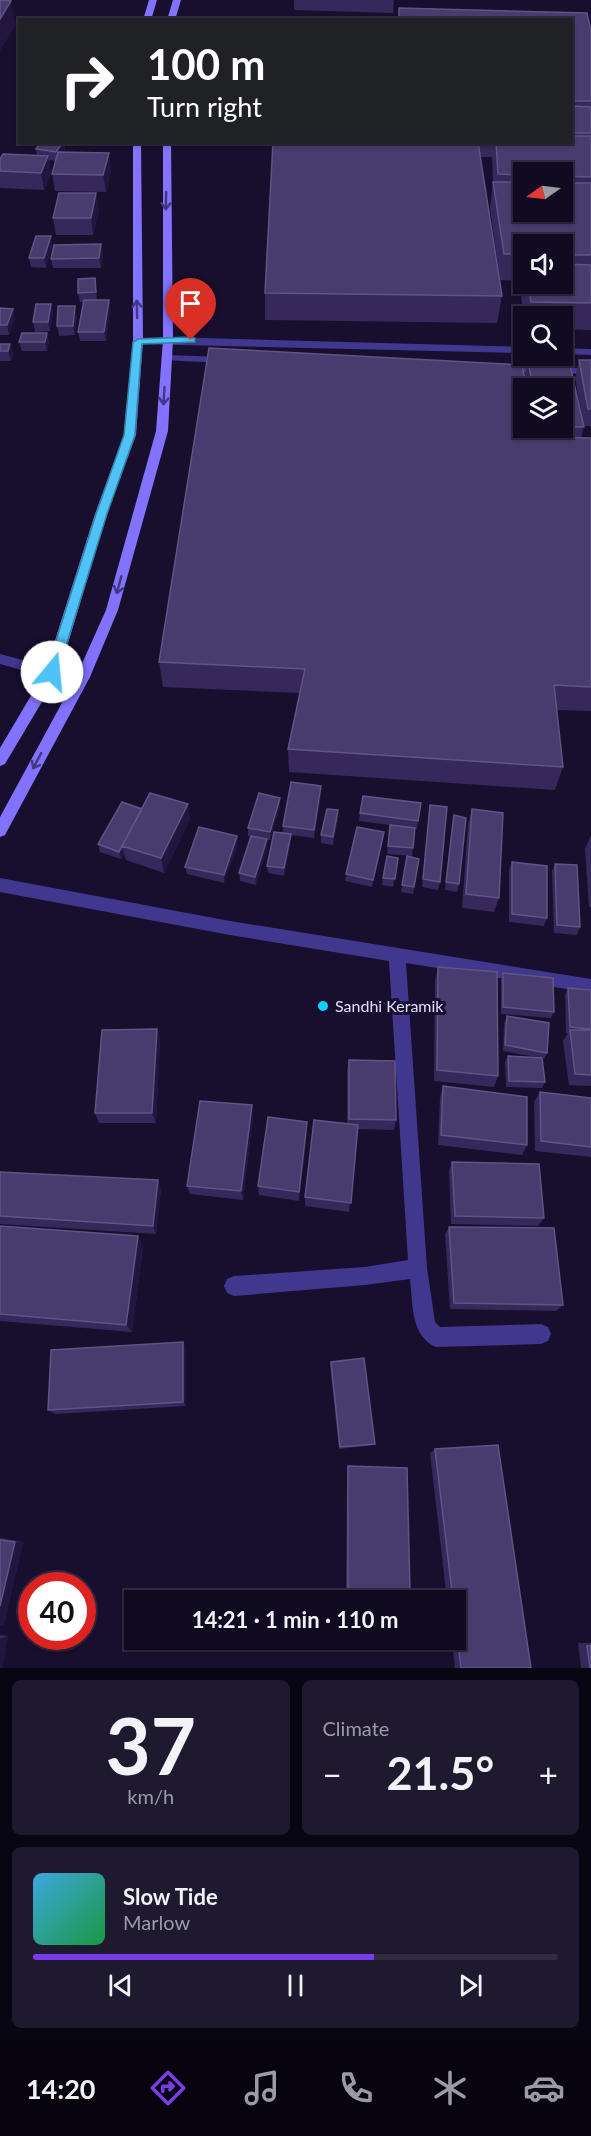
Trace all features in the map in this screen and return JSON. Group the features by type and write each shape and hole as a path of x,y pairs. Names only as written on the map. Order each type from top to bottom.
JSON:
{"street":[{"path":"148,18 153,0"},
{"path":"172,18 177,0"},
{"path":"0,760 52,672 101,514 130,435 138,342 137,144"},
{"path":"0,831 83,677 112,610 162,431 165,358 168,340 167,144"},
{"path":"138,342 168,340 513,350"},
{"path":"573,351 591,352"},
{"path":"165,358 232,360"},
{"path":"487,369 591,371"},
{"path":"0,659 52,672"},
{"path":"0,885 230,928 591,986"},
{"path":"397,954 418,1268 426,1326 436,1337 541,1334"},
{"path":"234,1286 365,1276 418,1268"}],"building":[{"path":"0,0 11,1 0,19"},
{"path":"399,8 587,13 591,31 591,101 573,101 573,18 399,18"},
{"path":"573,106 591,107 591,133 573,133"},
{"path":"573,136 591,136 591,177 573,176 573,162 513,162 513,175 498,174 496,144 573,144"},
{"path":"40,144 62,144 56,152 36,149"},
{"path":"273,144 478,144 502,296 265,293"},
{"path":"58,152 109,153 103,175 52,174"},
{"path":"3,154 48,156 41,173 0,171 0,159"},
{"path":"493,182 513,182 513,222 573,222 573,183 591,183 591,255 573,255 573,234 513,234 513,254 504,254"},
{"path":"59,193 96,193 91,218 53,218"},
{"path":"36,236 51,236 44,258 29,258"},
{"path":"101,244 99,258 51,259 54,245"},
{"path":"573,264 591,265 591,303 531,302 530,294 573,294"},
{"path":"95,278 96,292 78,293 78,279"},
{"path":"84,300 109,300 104,332 78,332"},
{"path":"36,304 51,304 48,322 33,322"},
{"path":"58,306 75,306 73,326 57,326"},
{"path":"0,308 13,309 7,325 0,325"},
{"path":"22,333 47,333 45,342 19,342"},
{"path":"0,344 10,344 8,351 0,351"},
{"path":"209,348 522,366 525,378 513,378 513,438 591,438 591,687 554,685 563,767 288,749 305,669 159,662"},
{"path":"579,360 591,360 591,409 588,409"},
{"path":"529,366 570,366 573,378 531,378"},
{"path":"573,379 584,427 573,427"},
{"path":"291,782 321,786 314,830 283,826"},
{"path":"150,793 188,804 161,858 122,846"},
{"path":"259,793 280,798 270,832 248,828"},
{"path":"363,796 421,803 418,821 360,813"},
{"path":"122,802 142,809 119,852 98,844"},
{"path":"430,805 447,807 440,882 423,879"},
{"path":"327,809 338,810 333,837 321,835"},
{"path":"472,809 503,813 499,898 466,894"},
{"path":"454,815 466,818 459,884 446,882"},
{"path":"390,825 415,828 413,848 388,846"},
{"path":"199,827 237,836 224,875 185,867"},
{"path":"357,827 384,832 373,880 346,874"},
{"path":"274,832 291,834 284,868 267,866"},
{"path":"251,836 267,839 255,877 239,873"},
{"path":"387,856 398,858 395,879 383,878"},
{"path":"407,856 419,859 414,887 402,885"},
{"path":"512,862 547,866 547,918 512,914"},
{"path":"555,864 577,865 580,927 557,925"},
{"path":"438,967 497,972 498,1076 437,1070"},
{"path":"503,973 553,978 554,1012 503,1007"},
{"path":"568,988 591,990 591,1029 570,1027"},
{"path":"507,1016 549,1023 547,1053 505,1045"},
{"path":"157,1029 152,1113 95,1113 102,1030"},
{"path":"570,1030 591,1030 591,1075 575,1074"},
{"path":"508,1056 542,1058 545,1082 509,1081"},
{"path":"349,1060 395,1061 396,1120 349,1119"},
{"path":"443,1086 527,1097 527,1145 441,1135"},
{"path":"540,1092 591,1098 591,1147 541,1141"},
{"path":"200,1101 252,1105 241,1191 187,1186"},
{"path":"268,1117 307,1122 299,1192 258,1186"},
{"path":"314,1120 358,1125 351,1203 305,1197"},
{"path":"452,1162 539,1164 544,1218 455,1216"},
{"path":"0,1172 158,1180 153,1226 0,1216"},
{"path":"0,1226 138,1236 126,1325 0,1314"},
{"path":"449,1227 554,1228 563,1305 454,1303"},
{"path":"183,1342 183,1402 48,1410 51,1350"},
{"path":"364,1358 375,1444 340,1447 331,1362"},
{"path":"498,1445 531,1668 461,1668 459,1650 466,1650 466,1590 452,1590 435,1449"},
{"path":"348,1466 407,1468 410,1590 348,1589"},
{"path":"0,1540 15,1542 0,1606"},
{"path":"587,1646 591,1646 591,1668 590,1668"}],"place":[{"name":"Sandhi Keramik","path":"323,1006"}],"route":[{"path":"52,672 101,514 130,435 138,342 191,340"}]}
